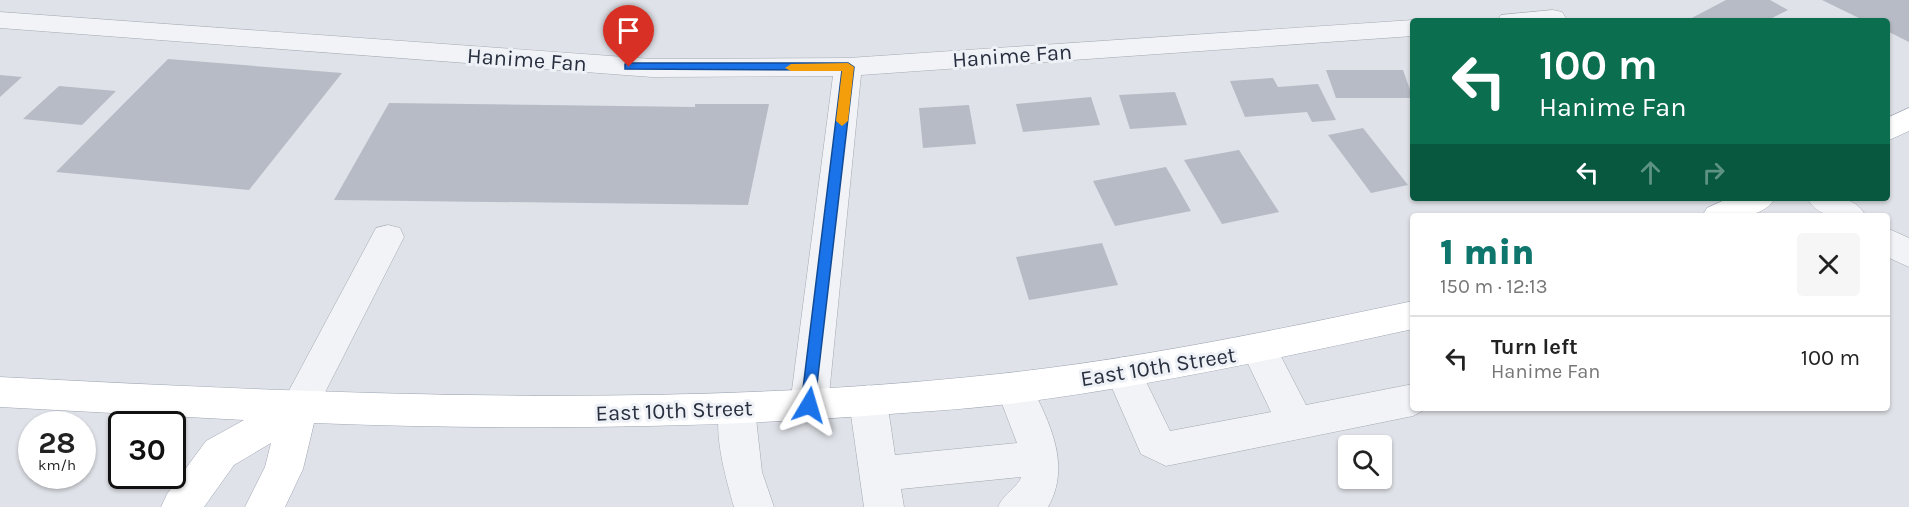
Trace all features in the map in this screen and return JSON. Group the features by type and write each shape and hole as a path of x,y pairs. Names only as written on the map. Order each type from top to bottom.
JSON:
{"main road":[{"path":"1890,129 1909,118"},
{"path":"1725,213 1752,201"},
{"name":"East 10th Street","path":"0,392 298,409 537,414 736,409 868,401 1014,388 1259,349 1410,316"},
{"path":"180,507 220,453 298,409"},
{"path":"265,507 284,469 298,409"}],"street":[{"path":"1526,0 1552,18"},
{"name":"Hanime Fan","path":"0,20 652,69 848,67 1410,28"},
{"path":"809,405 848,67"},
{"path":"1828,201 1846,213"},
{"path":"298,409 388,237"},
{"path":"1890,242 1909,255"},
{"path":"1259,349 1296,424"},
{"path":"1123,372 1154,442 1166,449 1410,401"},
{"path":"1014,388 1041,458 1040,481 1035,494 1018,507"},
{"path":"868,401 882,491 1041,458"},
{"path":"736,409 743,472 754,507"}],"building":[{"path":"1726,0 1770,0 1788,10 1772,18 1692,18"},
{"path":"1822,0 1909,0 1909,42 1890,32 1890,18 1859,18"},
{"path":"168,59 342,73 249,190 56,172"},
{"path":"1326,70 1403,70 1410,90 1410,98 1336,98"},
{"path":"0,75 22,77 0,97"},
{"path":"1273,78 1278,87 1318,84 1336,120 1312,122 1307,112 1245,117 1230,81"},
{"path":"59,86 116,91 82,125 23,119"},
{"path":"1175,92 1187,125 1130,129 1119,95"},
{"path":"1091,97 1100,125 1023,132 1016,104"},
{"path":"389,103 695,107 695,104 769,104 748,205 334,200"},
{"path":"969,105 976,144 923,148 919,108"},
{"path":"1363,128 1408,185 1371,193 1328,135"},
{"path":"1239,150 1279,212 1222,224 1184,160"},
{"path":"1166,167 1191,211 1115,226 1093,181"},
{"path":"1102,243 1118,285 1029,300 1016,257"}],"slow traffic":[{"path":"791,68 848,67 842,121"}],"route":[{"path":"629,67 652,69 848,67 809,405"}]}
